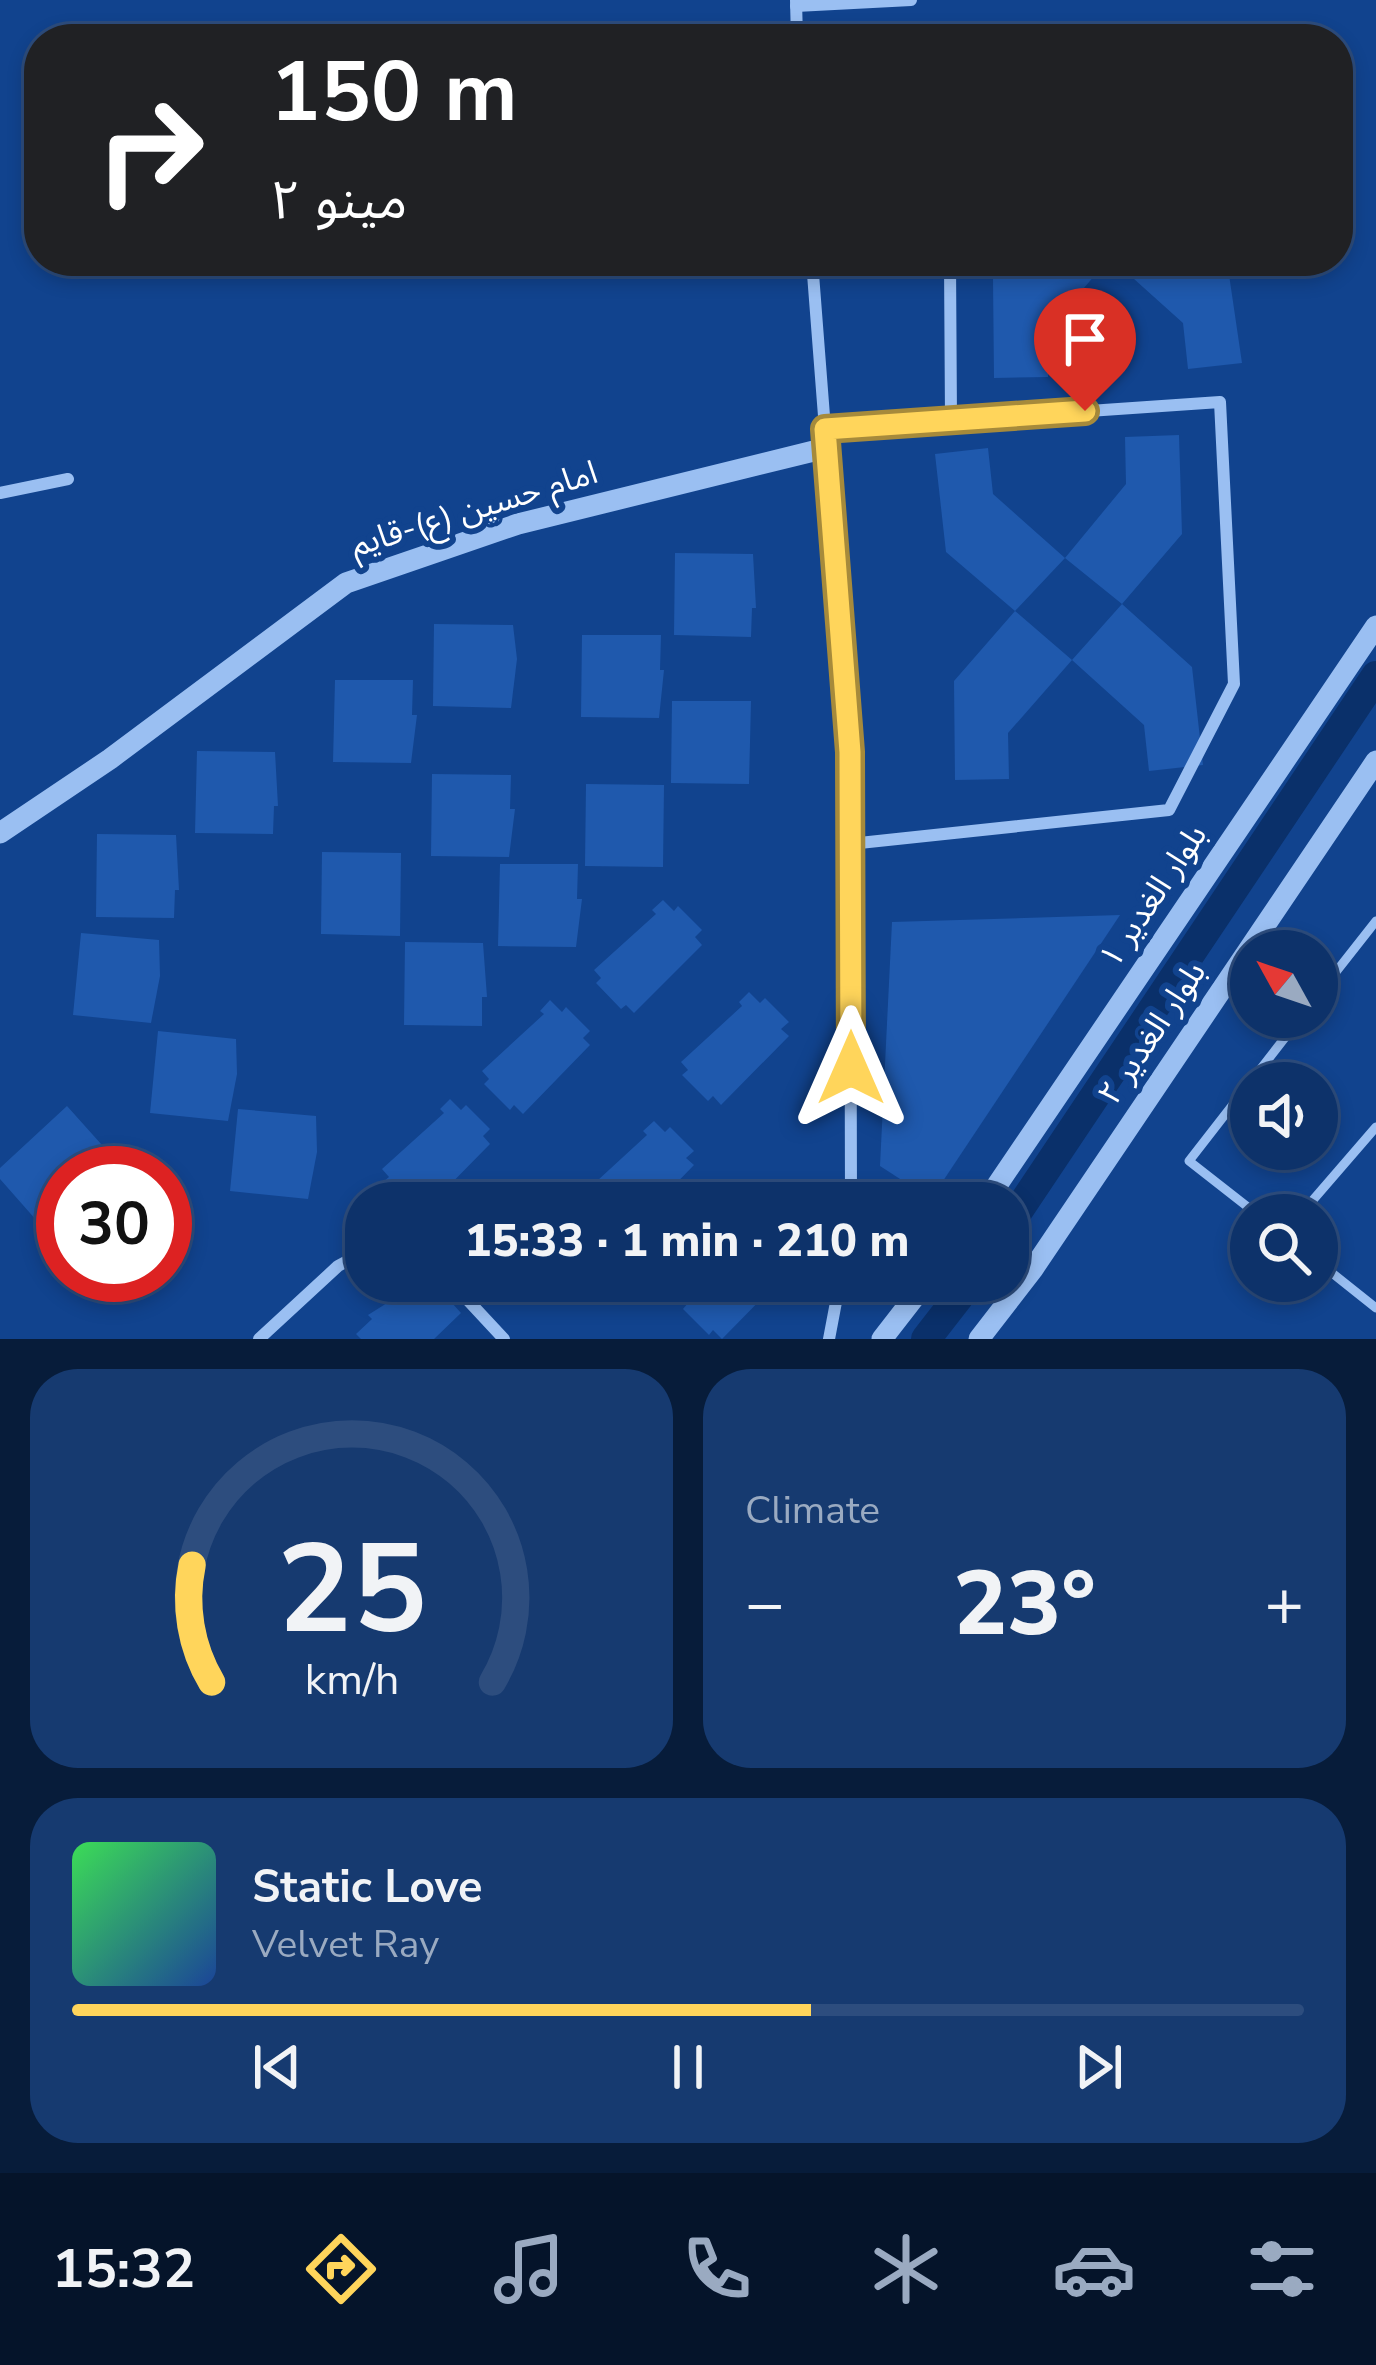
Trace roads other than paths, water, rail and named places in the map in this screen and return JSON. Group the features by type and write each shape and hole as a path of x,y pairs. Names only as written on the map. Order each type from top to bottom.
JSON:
{"street":[{"path":"796,3 911,0"},
{"path":"813,276 850,752 851,1182"},
{"path":"950,276 950,420"},
{"path":"826,438 950,420 1220,402 1234,685 1169,810 850,844"},
{"name":"امام حسین (ع)-قایم","path":"0,833 110,759 346,583 518,524 826,438"},
{"path":"0,493 68,479"},
{"name":"بلوار الغدیر ۱","path":"999,1182 1376,626"},
{"name":"بلوار الغدیر ۲","path":"979,1339 1033,1269 1376,761"},
{"path":"259,1339 345,1262"},
{"path":"470,1302 504,1339"},
{"path":"829,1339 836,1302"},
{"path":"882,1339 911,1302"}],"lane":[{"path":"1338,969 1376,921"},
{"path":"1231,1194 1189,1161 1285,1038"},
{"path":"1318,1194 1376,1127"},
{"path":"1338,1278 1376,1308"}],"waterway":[{"path":"1029,1195 1376,676"},
{"path":"926,1339 955,1302"}]}
